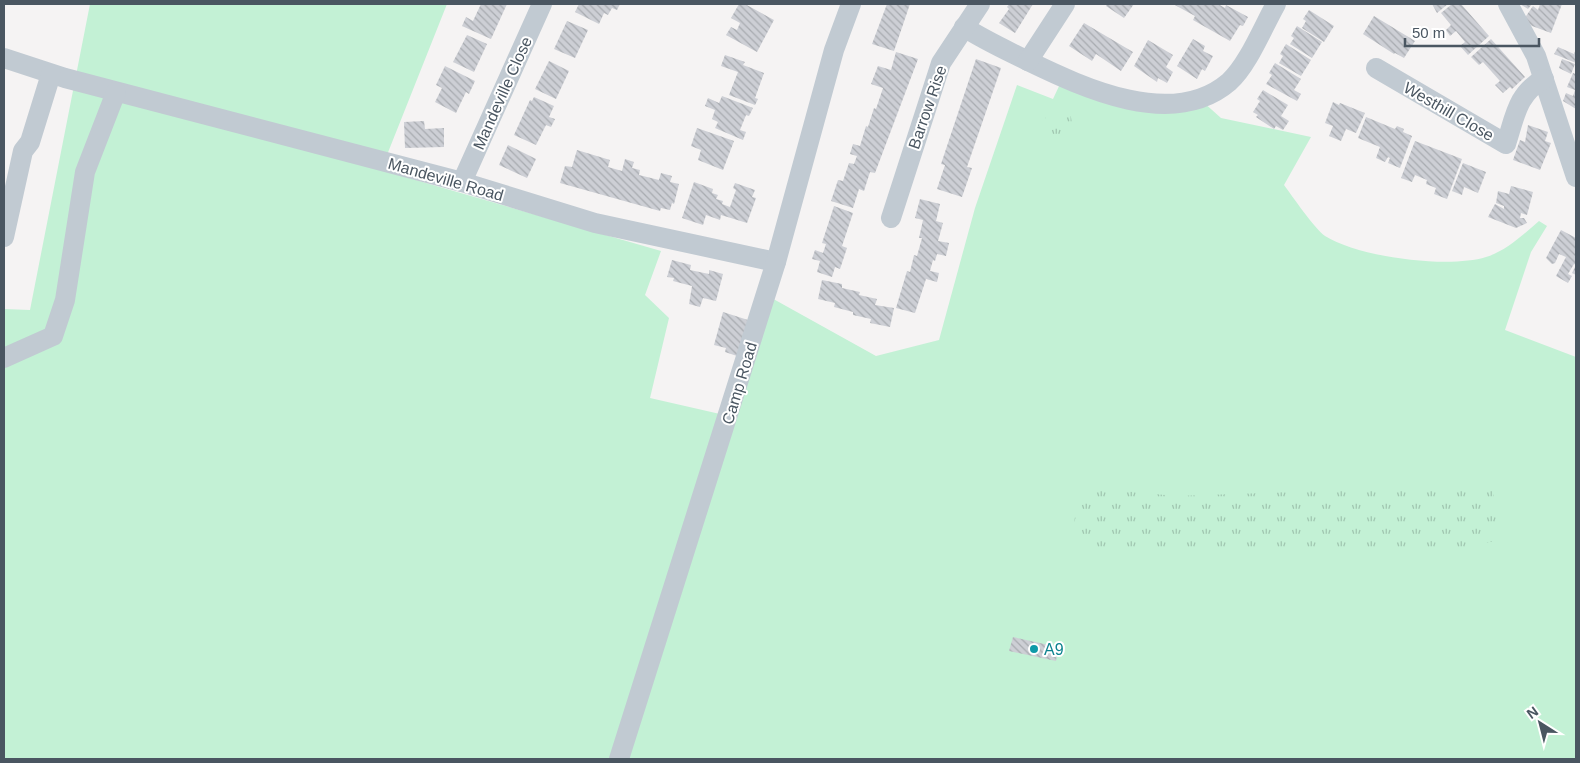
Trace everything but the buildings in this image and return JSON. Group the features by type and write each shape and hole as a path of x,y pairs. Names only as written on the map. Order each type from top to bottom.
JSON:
{"street":[{"name":"Mandeville Close","path":"462,182 542,4"},
{"name":"Camp Road","path":"618,759 776,262 831,58 852,4"},
{"name":"Barrow Rise","path":"890,218 937,74 946,53 980,4"},
{"path":"1028,60 1065,4"},
{"path":"964,27 981,38 1100,92 1158,103 1195,100 1208,96 1230,81 1242,64 1276,4"},
{"path":"1508,4 1528,39 1574,164"},
{"name":"Mandeville Road","path":"4,58 51,74 116,92 462,182 595,223 776,262"},
{"name":"Westhill Close","path":"1376,68 1506,144 1524,94 1531,85 1544,79"},
{"path":"4,236 23,151 30,142 51,74"},
{"path":"4,358 53,336 65,300 86,172 116,92"}],"green space":[{"path":"90,4 447,4 381,170 661,251 645,295 669,318 650,398 720,414 768,296 876,356 939,340 975,208 1017,85 1053,99 1060,84 1202,101 1221,118 1311,137 1284,185 1320,232 1340,243 1359,250 1404,259 1449,262 1470,260 1486,257 1500,251 1539,221 1547,226 1531,252 1505,330 1576,357 1576,759 4,759 4,309 30,310"},
{"path":"1070,111 1074,136 1051,139 1050,125 1047,125 1045,115"},
{"path":"1492,485 1500,540 1442,552 1091,551 1072,539 1079,487 1176,496"}],"place":[{"name":"A9","path":"1034,649"}]}
